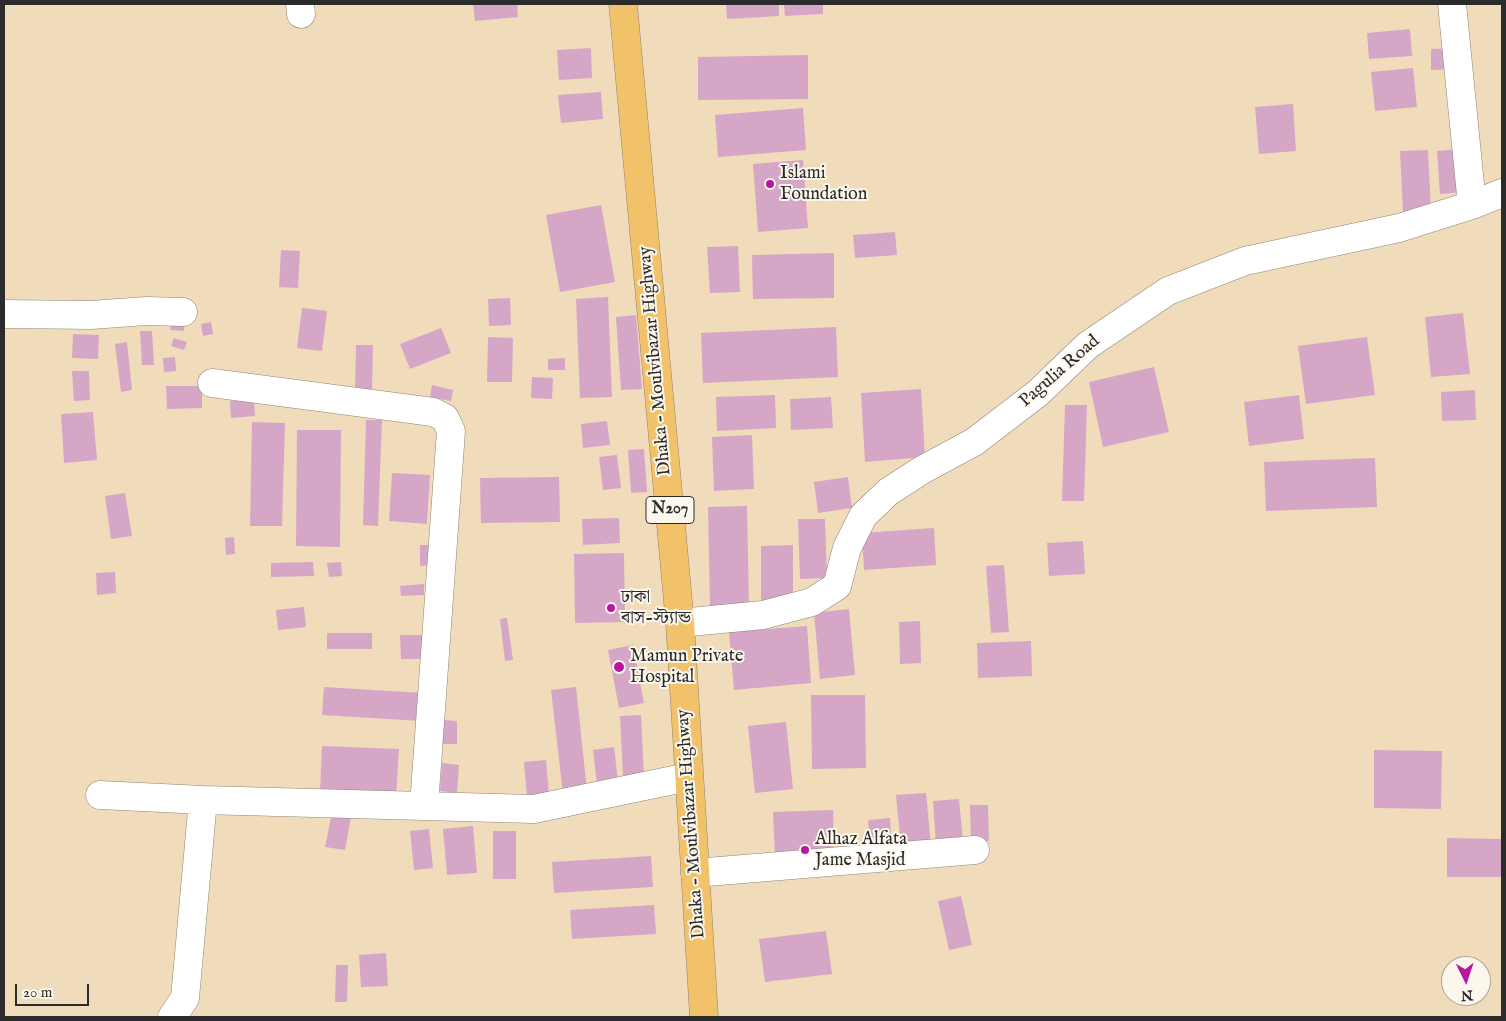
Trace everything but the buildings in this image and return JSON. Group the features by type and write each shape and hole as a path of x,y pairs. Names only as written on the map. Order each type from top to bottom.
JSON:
{"highway":[{"name":"Dhaka - Moulvibazar Highway","path":"623,4 680,623 704,1017"}],"street":[{"path":"1452,4 1472,205"},
{"name":"Pagulia Road","path":"680,623 763,616 812,602 837,586 847,548 863,516 888,492 922,470 974,442 1038,393 1088,344 1168,291 1245,261 1399,228 1472,205 1502,192"},
{"path":"4,314 91,315 146,311 183,312"},
{"path":"212,383 434,412 445,418 451,431 424,806"},
{"path":"100,795 203,800 534,809 688,777"},
{"path":"172,1017 185,998 203,800"},
{"path":"695,873 975,850"}],"place":[{"name":"Islami Foundation","path":"770,184"},
{"name":"ঢাকা বাস-স্ট্যান্ড","path":"611,608"},
{"name":"Mamun Private Hospital","path":"619,667"},
{"name":"Alhaz Alfata Jame Masjid","path":"805,850"}]}
